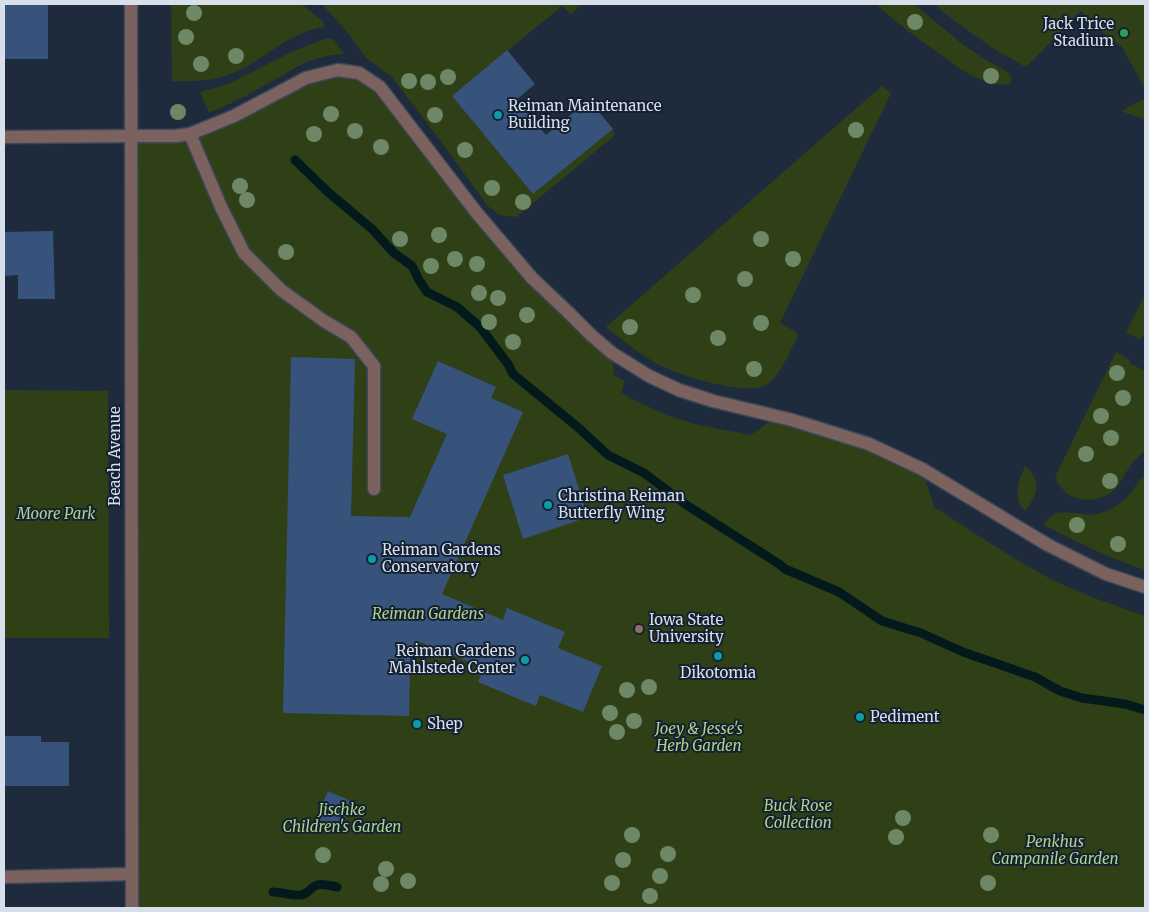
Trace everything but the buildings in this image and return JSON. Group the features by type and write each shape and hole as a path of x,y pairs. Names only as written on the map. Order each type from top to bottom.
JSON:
{"street":[{"name":"Beach Avenue","path":"131,4 132,908"},
{"path":"4,137 176,136 190,134 234,116 306,78 338,70 359,73 380,87 476,212 532,278 612,353 649,376 679,390 713,401 792,420 869,444 922,469 1048,545 1106,574 1145,587"},
{"path":"190,134 221,207 244,254 280,290 324,321 351,337 374,366 374,489"},
{"path":"4,877 132,874"}],"green space":[{"path":"171,4 302,4 323,22 324,27 290,39 232,74 207,80 172,81"},
{"path":"322,4 582,4 571,14 562,6 452,96 533,194 613,129 613,137 516,217 499,215 488,206 392,77 366,58 348,33"},
{"path":"876,4 914,4 962,44 1003,69 1010,75 1012,80 1009,84 999,85 983,81 969,74 913,35"},
{"path":"934,4 1145,4 1145,89 1122,47 1094,26 1081,11 1026,67 994,49"},
{"path":"326,38 334,40 344,54 331,55 310,61 209,113 200,92 228,84 292,52"},
{"name":"Reiman Gardens","path":"338,70 380,87 476,212 612,353 614,375 625,381 621,392 666,415 698,425 751,435 777,416 922,469 934,507 1011,556 1059,583 1091,597 1145,616 1145,908 132,908 131,136 176,136"},
{"path":"882,86 891,93 780,323 797,333 797,338 780,370 771,381 757,388 743,388 711,383 678,373 665,368 636,351 606,327"},
{"path":"1145,98 1145,120 1121,111"},
{"path":"1145,295 1145,331 1141,340 1126,332"},
{"path":"1116,352 1130,360 1129,363 1145,371 1145,451 1132,463 1118,486 1109,494 1095,499 1085,500 1076,498 1059,485 1055,477"},
{"name":"Moore Park","path":"4,390 108,391 109,638 4,638"},
{"path":"1025,466 1034,477 1036,488 1033,499 1025,511 1019,501 1018,489"},
{"path":"1145,475 1145,570 1081,544 1044,525 1049,518 1061,512 1091,515 1109,510 1125,499"}],"waterway":[{"path":"295,160 329,193 372,229 394,253 412,266 427,292 457,307 480,327 508,364 513,374 580,429 608,455 644,473 688,506 785,569 839,592 882,621 921,633 963,652 1035,677 1060,691 1082,698 1125,704 1145,710"},
{"path":"273,892 301,895 319,884 337,887"}],"place":[{"name":"Jack Trice Stadium","path":"1124,33"},
{"name":"Reiman Maintenance Building","path":"498,115"},
{"name":"Christina Reiman Butterfly Wing","path":"548,505"},
{"name":"Reiman Gardens Conservatory","path":"372,559"},
{"name":"Iowa State University","path":"639,629"},
{"name":"Dikotomia","path":"718,656"},
{"name":"Reiman Gardens Mahlstede Center","path":"525,660"},
{"name":"Pediment","path":"860,717"},
{"name":"Shep","path":"417,724"}],"park label":[{"name":"Joey & Jesse's Herb Garden","path":"699,738"},
{"name":"Buck Rose Collection","path":"798,814"},
{"name":"Jischke Children's Garden","path":"342,818"},
{"name":"Penkhus Campanile Garden","path":"1055,850"}]}
